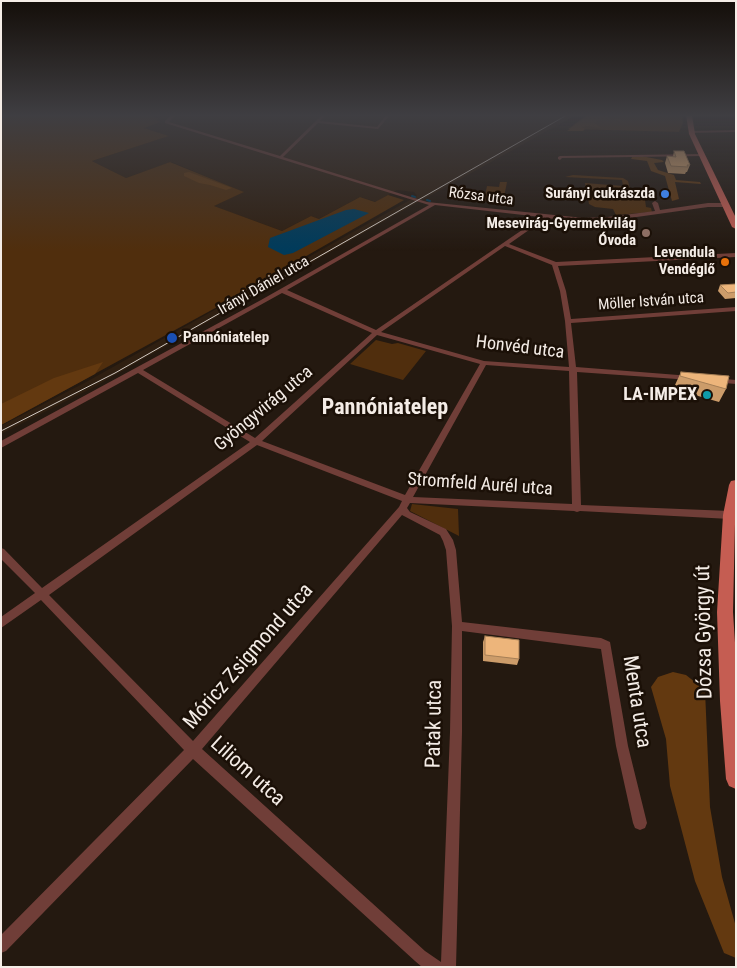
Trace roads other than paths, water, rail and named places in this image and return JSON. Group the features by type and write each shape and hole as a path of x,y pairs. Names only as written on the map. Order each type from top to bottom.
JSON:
{"main road":[{"path":"704,160 736,227"},
{"name":"Dózsa György út","path":"736,485 730,515 724,612 736,779"}],"street":[{"name":"Rózsa utca","path":"287,160 420,202 562,219 608,219 708,205 725,205"},
{"path":"655,203 658,212"},
{"name":"Irányi Dániel utca","path":"1,445 434,204"},
{"path":"562,219 564,210"},
{"name":"Gyöngyvirág utca","path":"1,623 256,442 376,333 544,217"},
{"path":"506,244 555,264 736,255"},
{"path":"555,264 563,291 573,370 577,508"},
{"name":"Honvéd utca","path":"282,290 376,333 484,363 698,379"},
{"name":"Möller István utca","path":"568,321 736,309"},
{"name":"Móricz Zsigmond utca","path":"1,946 193,750 405,504 484,363"},
{"name":"Stromfeld Aurél utca","path":"138,370 256,442 405,504 577,508 730,515"},
{"path":"707,380 736,382"},
{"name":"Patak utca","path":"405,504 407,514 443,532 448,540 457,626 456,742 448,967"},
{"name":"Liliom utca","path":"1,552 193,750 420,956 435,967"},
{"name":"Menta utca","path":"457,626 606,646 622,746 640,823"}],"water":[{"path":"354,209 369,213 293,253 284,255 268,247 270,238 346,210"}],"tram line":[{"path":"1,431 115,373 488,160"}],"place":[{"name":"Surányi cukrászda","path":"665,194"},
{"name":"Mesevirág-Gyermekvilág Óvoda","path":"646,233"},
{"name":"Levendula Vendéglő","path":"725,262"},
{"name":"Pannóniatelep","path":"172,338"},
{"name":"LA-IMPEX","path":"707,395"}],"district":[{"name":"Pannóniatelep","path":"385,408"}]}
